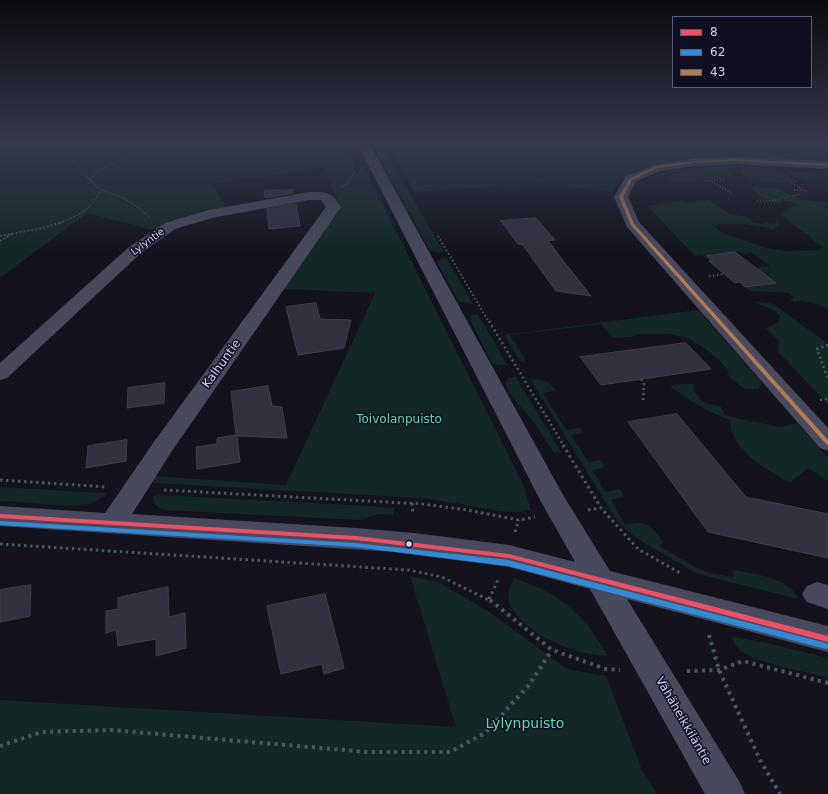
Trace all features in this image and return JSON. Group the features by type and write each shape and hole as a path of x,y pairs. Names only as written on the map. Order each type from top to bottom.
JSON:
{"street":[{"name":"Vähäheikkiläntie","path":"383,180 561,514 655,671 726,794"},
{"path":"631,180 626,185 621,196 622,210 632,224 828,443"},
{"name":"Lylyntie","path":"0,374 135,250 170,226 209,214 309,196 325,196 334,207"},
{"name":"Kalhuntie","path":"112,523 164,445 334,207"},
{"path":"0,516 416,543 509,556 828,639"}],"path":[{"path":"91,180 101,190 118,195 130,203 134,203 155,220"},
{"path":"712,181 731,193"},
{"path":"0,236 51,225 82,214 98,198 101,190"},
{"path":"794,190 808,191"},
{"path":"757,201 770,201 801,194"},
{"path":"0,241 14,233"},
{"path":"437,235 601,508 638,549 681,574 700,605 719,670 760,760 780,794"},
{"path":"709,276 724,274"},
{"path":"828,345 817,349 828,378"},
{"path":"641,379 644,383 643,402"},
{"path":"0,480 135,489 412,503 467,510 519,520 601,508"},
{"path":"412,503 413,514"},
{"path":"0,544 409,570 442,577 489,599 552,650 606,669 655,671 719,670 743,661 828,683"},
{"path":"0,746 42,732 111,730 367,752 450,752 485,734 529,685 552,650"}],"green space":[{"name":"Toivolanpuisto","path":"0,180 238,180 212,184 226,207 188,216 154,230 87,213 0,278"},
{"name":"Toivolanpuisto","path":"330,180 371,180 522,482 531,510 515,512 499,511 420,498 154,483 152,480 154,476 286,485 375,293 284,289 337,202 337,198"},
{"path":"391,180 402,180 444,252 438,253 430,250"},
{"path":"408,180 620,180 612,192 542,183 415,192"},
{"path":"673,180 706,180 675,182"},
{"path":"754,180 793,180 790,183"},
{"path":"755,186 778,189 799,199 816,202 828,202 828,205 823,207 828,208 828,309 817,304 790,300 794,297 789,293 750,291 745,287 775,283 754,268 770,266 752,253 744,254 741,252 708,256 713,260 709,261 701,255 695,256 647,206 683,201 685,203 709,200 729,214 749,217 753,223 764,224 764,222 775,224 777,219 778,226 773,229 746,224 718,224 715,227 723,233 766,248 785,251 814,250 824,248 780,214 794,206 800,206 788,201 778,203 770,201 759,195 750,187"},
{"path":"446,257 473,304 459,302 436,261"},
{"path":"753,301 774,304 828,345 828,404 777,351 779,341 766,328 779,322 780,315 777,312"},
{"path":"698,310 762,383 758,389 745,389 730,378 727,369 718,359 704,348 690,339 670,334 639,334 631,337 616,338 612,337 601,324 511,335 510,336 525,358 525,361 521,362 504,335"},
{"path":"478,314 507,365 496,365 492,363 469,318 471,315"},
{"path":"516,377 561,452 554,453 535,424 510,394 505,383 508,378"},
{"path":"531,380 542,380 552,385 556,391 543,393 566,430 580,428 584,433 571,435 588,462 600,460 605,467 593,470 605,492 620,489 624,497 611,500 625,525 640,523 648,525 655,531 663,542 659,546 699,569 710,573 734,577 733,570 770,578 787,586 798,599 698,574 631,534 617,521"},
{"path":"694,384 694,391 703,402 721,407 725,415 781,427 797,423 828,458 828,481 808,468 790,483 771,472 751,458 743,450 736,441 730,420 698,405 670,386"},
{"path":"0,487 107,493 98,500 84,505 53,505 0,501"},
{"path":"161,495 395,508 393,515 380,514 359,520 164,510 153,501 153,496"},
{"name":"Lylynpuisto","path":"410,576 438,582 488,611 567,669 606,676 642,770 657,794 0,794 0,700 456,727"},
{"path":"514,578 545,591 569,606 589,627 607,655 595,655 566,647 537,632 524,623 515,613 509,602 509,590"},
{"path":"734,637 763,642 828,658 828,677 782,667 757,659 741,651 732,638"}],"building":[{"path":"293,190 293,193 265,198 264,191"},
{"path":"296,204 300,226 269,229 267,209"},
{"path":"536,218 555,240 548,241 591,296 556,291 522,244 518,244 501,221"},
{"path":"735,252 776,283 745,287 740,282 735,283 709,261 713,260 707,256"},
{"path":"316,303 320,319 351,320 344,348 298,355 286,307"},
{"path":"686,343 711,369 601,385 580,357"},
{"path":"165,383 164,403 127,408 128,388"},
{"path":"268,386 272,406 282,407 287,438 237,436 240,462 197,469 196,447 217,444 217,438 236,435 231,392"},
{"path":"677,414 746,497 828,514 828,558 708,532 628,422"},
{"path":"127,440 126,461 86,468 88,446"},
{"path":"31,585 30,616 0,622 0,590"},
{"path":"168,587 169,617 185,613 186,648 156,656 156,639 118,646 116,630 106,633 106,611 118,609 118,598"},
{"path":"325,594 344,668 324,674 322,664 281,674 267,606"}],"transit line":[{"name":"43","path":"630,180 621,197 632,224 828,443"},
{"name":"8","path":"0,516 356,538 509,556 828,639"},
{"name":"62","path":"0,523 355,545 508,563 826,646"}]}
